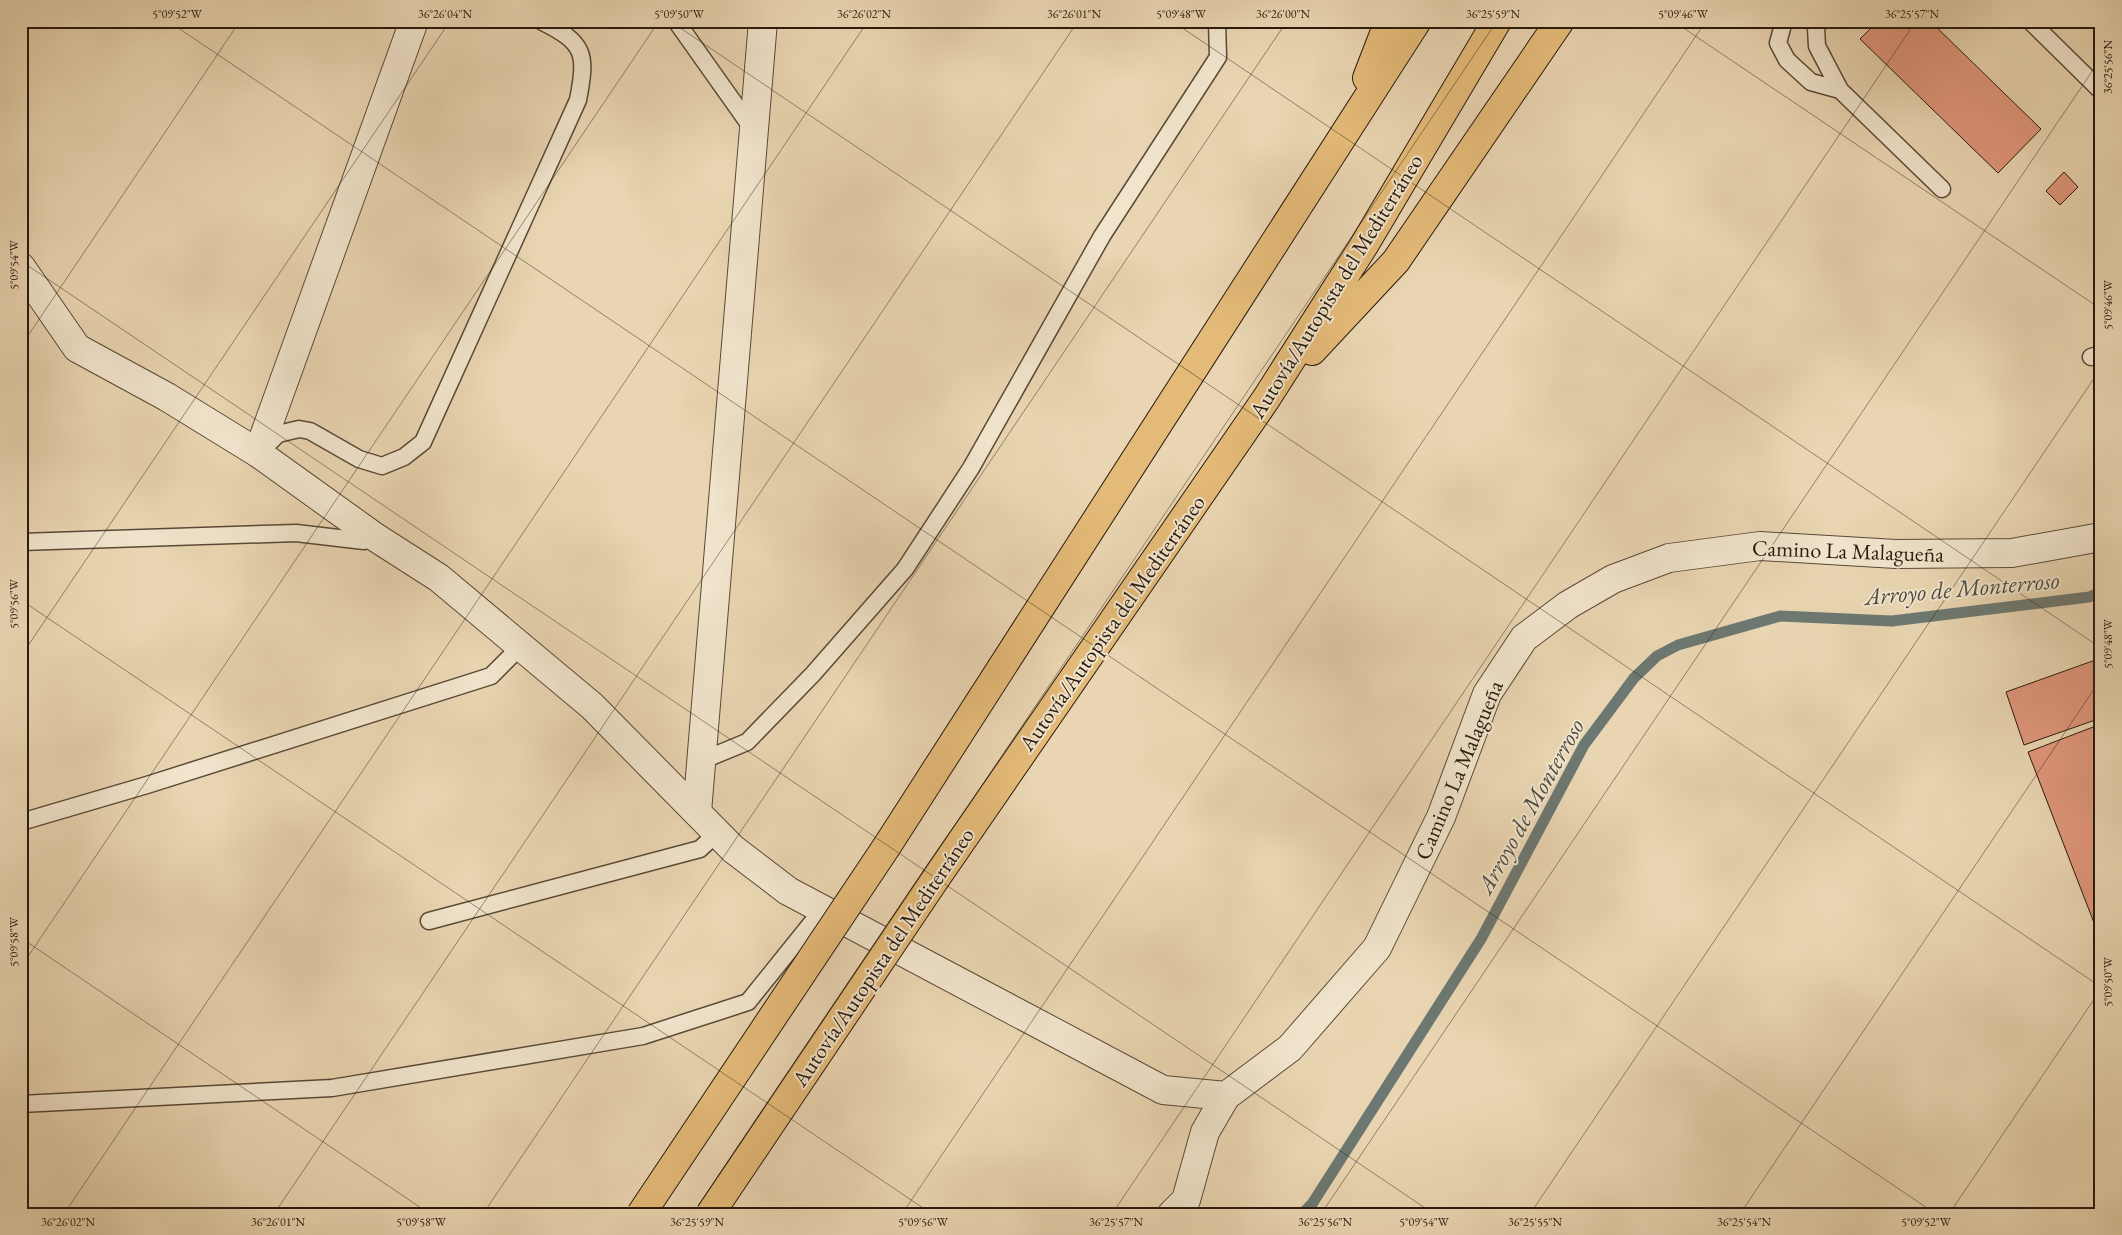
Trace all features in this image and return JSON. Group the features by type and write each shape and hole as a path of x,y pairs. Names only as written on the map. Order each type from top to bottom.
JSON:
{"highway":[{"path":"1345,135 1389,21"},
{"path":"641,1214 887,846 1417,21"},
{"name":"Autovía/Autopista del Mediterráneo","path":"710,1214 936,878 1266,400 1363,247 1497,21"},
{"path":"1266,400 1396,261 1560,21"}],"street":[{"path":"258,454 414,21"},
{"path":"697,812 763,21"},
{"path":"21,267 77,348 168,397 258,454 375,537 439,578 592,706 733,850 788,891 1163,1090 1226,1096"},
{"name":"Camino La Malagueña","path":"1172,1214 1186,1200 1205,1132 1226,1096 1290,1048 1377,948 1441,817 1487,694 1524,638 1568,605 1613,579 1669,558 1760,546 1896,554 2012,554 2101,537"}],"lane":[{"path":"258,454 278,434 299,429 310,431 359,458 382,466 404,457 423,442 578,100 584,71 582,56 575,43 564,33 541,21"},
{"path":"676,21 754,131"},
{"path":"701,762 748,742 813,674 904,569 971,468 1102,236 1218,57 1217,21"},
{"path":"1784,21 1778,43 1787,60 1812,82 1840,90"},
{"path":"1820,21 1816,28 1817,46 1840,90 1942,189"},
{"path":"2030,21 2101,91"},
{"path":"21,542 296,533 364,540 375,537"},
{"path":"21,822 148,785 491,676 521,646"},
{"path":"429,921 700,849 717,833"},
{"path":"21,1104 332,1088 643,1036 748,1002 822,910"}],"building":[{"path":"1868,21 1930,21 2041,129 1998,173 1860,39 1873,26"},
{"path":"2064,172 2078,187 2060,205 2046,191"},
{"path":"2101,658 2101,718 2024,745 2006,692"},
{"path":"2101,724 2101,941 2028,752"}],"waterway":[{"name":"Arroyo de Monterroso","path":"1302,1214 1312,1204 1481,939 1584,745 1634,678 1657,656 1678,645 1780,616 1892,621 2089,597 2101,592"}]}
